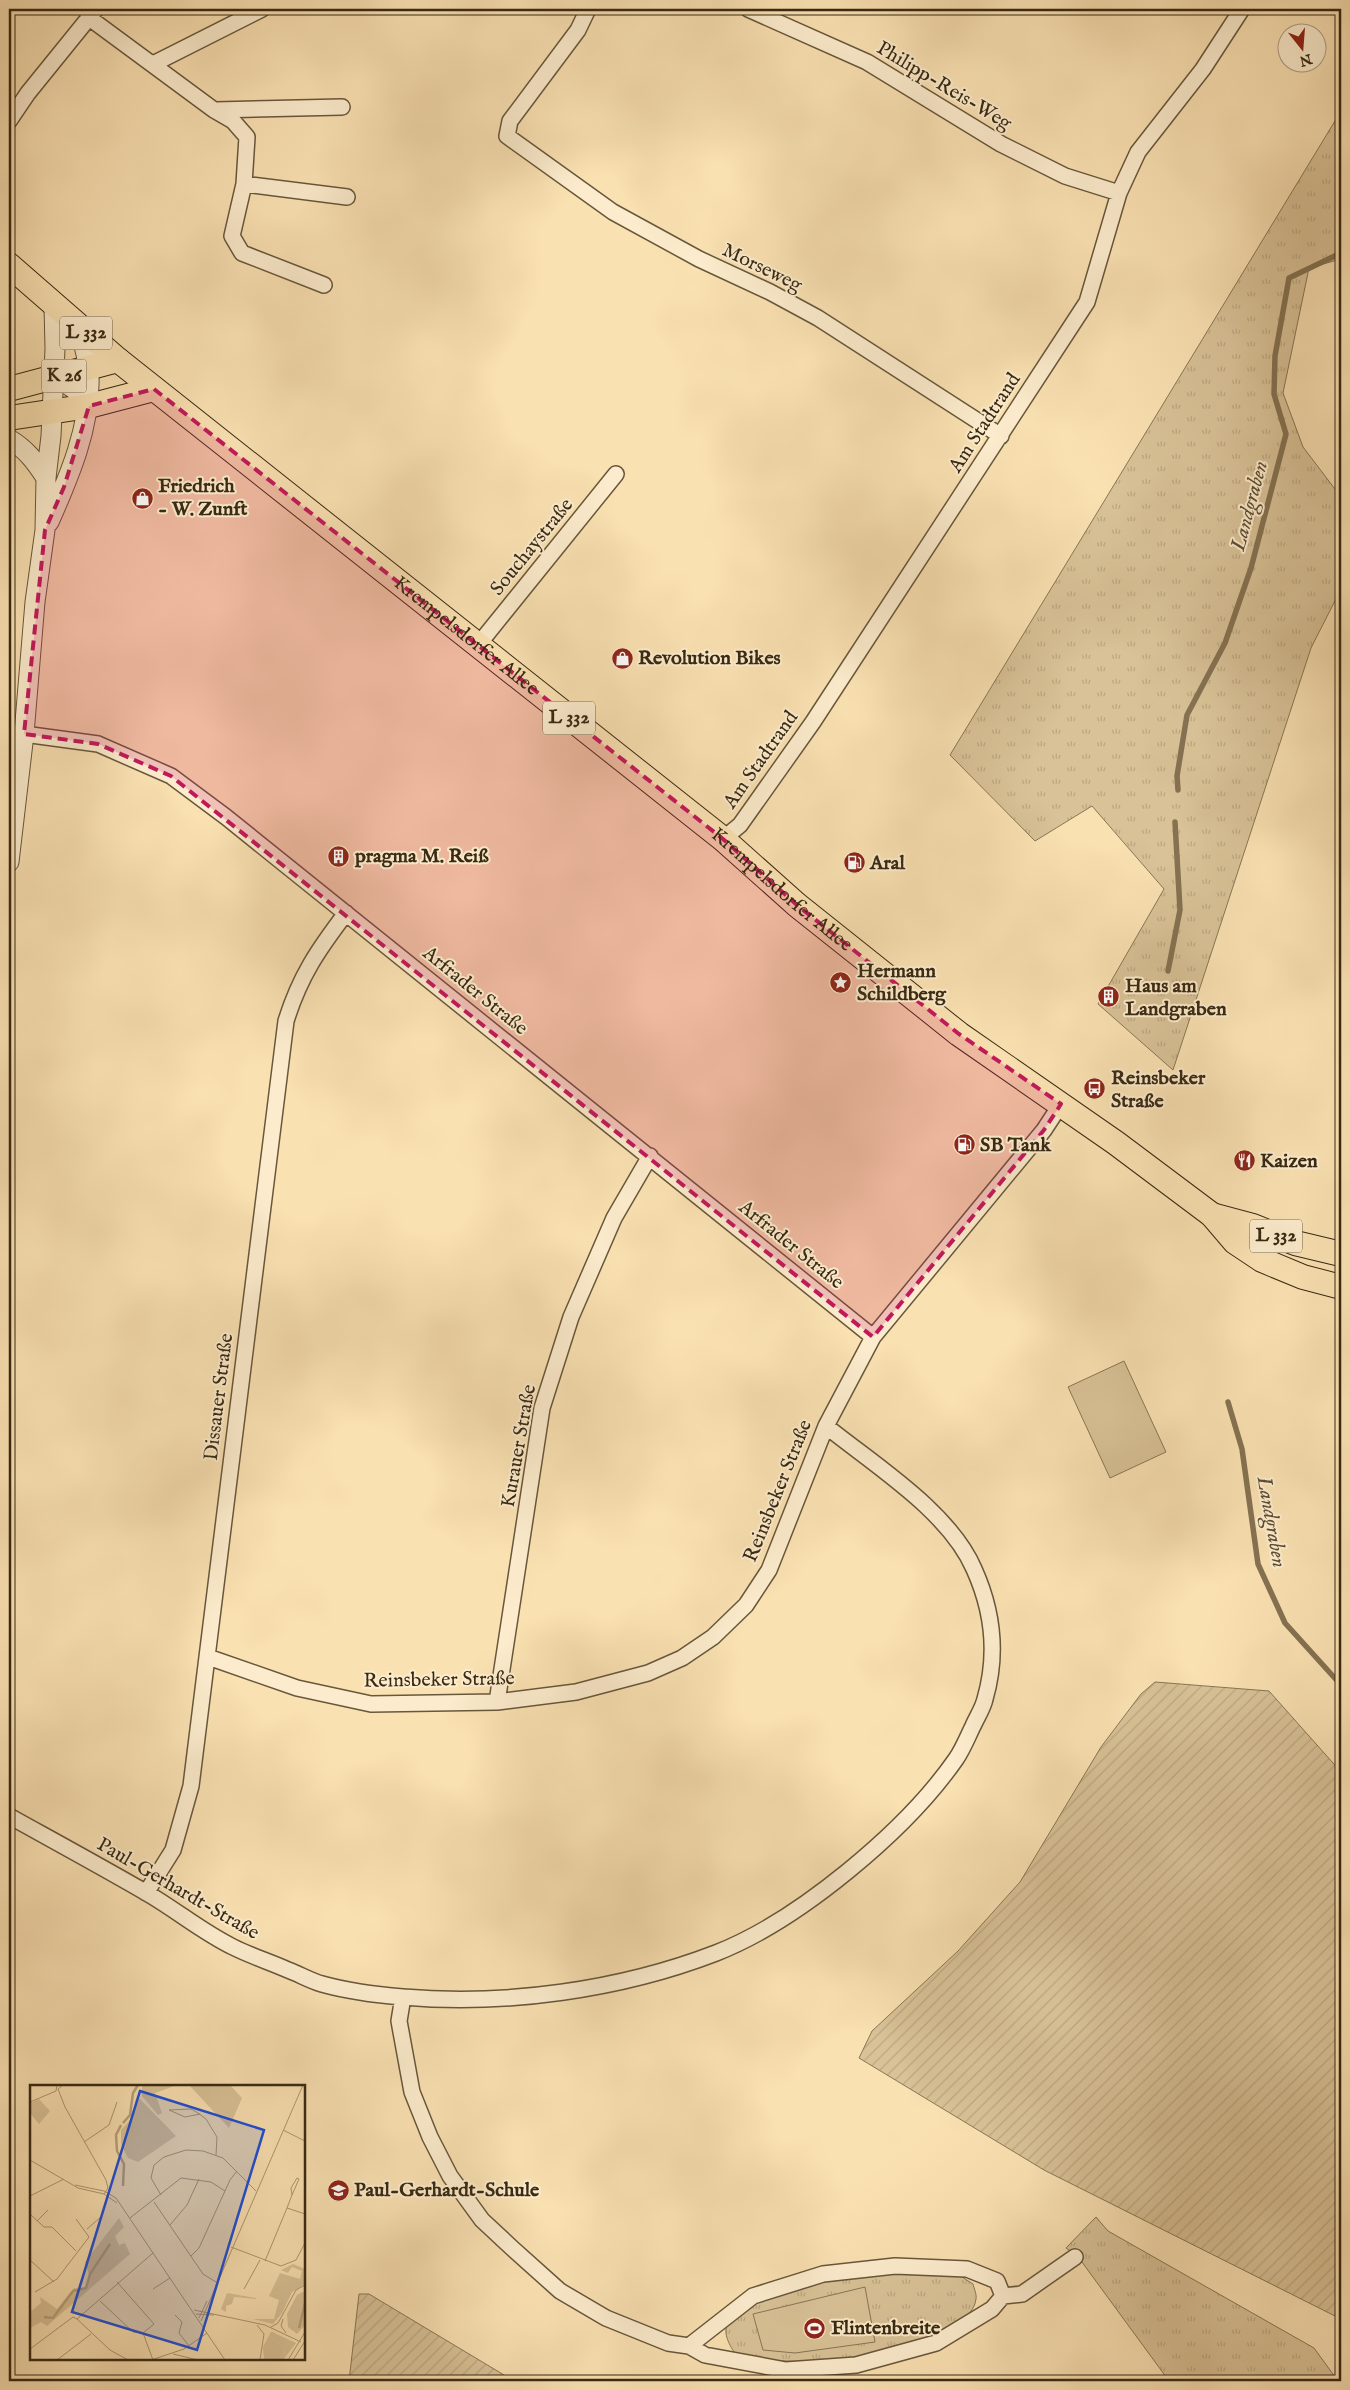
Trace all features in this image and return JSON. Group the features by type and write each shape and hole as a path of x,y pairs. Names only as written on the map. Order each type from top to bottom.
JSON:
{"main road":[{"name":"Krempelsdorfer Allee","path":"9,265 118,360 723,840 797,905 959,1034 1061,1104 1212,1215"},
{"name":"K 26","path":"9,388 54,378 118,360"},
{"name":"K 26","path":"9,418 89,406 154,389"},
{"name":"L 332","path":"1212,1215 1253,1226 1296,1244 1341,1254"},
{"name":"L 332","path":"1212,1215 1235,1242 1262,1260 1303,1277 1341,1287"}],"street":[{"path":"154,64 262,9"},
{"name":"Morseweg","path":"588,9 578,30 510,121 507,136 613,212 699,260 770,292 818,318 1001,436"},
{"name":"Philipp-Reis-Weg","path":"748,9 867,62 1000,144 1065,176 1119,194"},
{"name":"Am Stadtrand","path":"723,840 740,824 813,722 1088,302 1119,194 1138,152 1203,69 1242,9"},
{"path":"9,121 28,93 92,13 214,110 233,120 247,137 244,184 232,236 242,252 324,285"},
{"path":"214,110 342,107"},
{"path":"244,184 347,197"},
{"path":"9,862 24,734 35,602 45,530 46,478 54,378 54,306"},
{"path":"45,530 64,487 89,406 88,369 80,328"},
{"path":"54,378 70,384 89,406"},
{"path":"9,439 22,446 46,478"},
{"name":"Souchaystraße","path":"478,645 616,474"},
{"name":"Arfrader Straße","path":"24,734 98,744 171,776 346,913 873,1337"},
{"name":"Dissauer Straße","path":"146,1893 173,1850 191,1786 285,1028 295,993 313,957 346,913"},
{"name":"Reinsbeker Straße","path":"208,1657 297,1688 371,1704 497,1702 576,1692 648,1673 682,1658 714,1637 746,1605 769,1570 826,1426 873,1337 1038,1137 1061,1104"},
{"name":"Kurauer Straße","path":"497,1702 542,1408 571,1317 614,1218 650,1156"},
{"name":"Paul-Gerhardt-Straße","path":"9,1816 146,1893 231,1946 321,1984 403,1997 490,1998 550,1994 660,1972 719,1952 771,1926 837,1879 908,1817 957,1757 985,1702 994,1658 993,1632 985,1599 973,1566 953,1536 929,1509 826,1426"},
{"path":"403,1997 399,2021 412,2092 430,2137 450,2176 482,2220 560,2291 606,2318 668,2343 689,2346 705,2356 786,2370 856,2365 936,2343 992,2309 1003,2296 1022,2294 1075,2257"},
{"path":"689,2346 753,2296 823,2274 895,2266 967,2269 997,2281 1003,2296"}],"highlighted area":[{"path":"154,389 723,839 797,905 959,1034 1061,1104 1044,1130 873,1337 171,776 98,744 24,734 45,530 64,487 89,406"}],"green space":[{"path":"1341,111 1341,259 1309,268 1283,393 1303,447 1341,497 1341,589 1311,648 1173,1070 1098,1004 1164,889 1092,806 1035,841 950,755"},
{"path":"1124,1361 1166,1452 1110,1478 1068,1387"},
{"path":"1155,1682 1269,1691 1341,1772 1341,2319 1044,2170 859,2058 872,2031 958,1951 1020,1882 1101,1747 1141,1694"},
{"path":"1096,2217 1108,2231 1314,2348 1338,2381 1169,2381 1079,2258 1066,2248"},
{"path":"883,2273 959,2275 973,2284 976,2299 969,2313 954,2325 933,2336 908,2345 857,2357 819,2361 767,2360 736,2355 729,2344 726,2335 728,2323 739,2312 756,2302 777,2293 823,2281"},
{"name":"Flintenbreite","path":"865,2287 875,2342 795,2353 763,2350 753,2314"},
{"path":"359,2294 369,2294 514,2381 349,2381"}],"waterway":[{"name":"Landgraben","path":"1178,790 1177,776 1187,715 1225,643 1251,568 1286,434 1274,394 1275,356 1289,278 1341,253"},
{"name":"Landgraben","path":"1168,971 1180,910 1175,822"},
{"name":"Landgraben","path":"1228,1402 1242,1449 1258,1564 1285,1623 1341,1685"}],"place":[{"name":"Friedrich - W. Zunft","path":"142,498"},
{"name":"Revolution Bikes","path":"622,658"},
{"name":"pragma M. Reiß","path":"339,856"},
{"name":"Aral","path":"854,863"},
{"name":"Hermann Schildberg","path":"841,983"},
{"name":"Haus am Landgraben","path":"1109,997"},
{"name":"Reinsbeker Straße","path":"1095,1089"},
{"name":"SB Tank","path":"964,1145"},
{"name":"Kaizen","path":"1244,1161"},
{"name":"Paul-Gerhardt-Schule","path":"338,2190"},
{"name":"Flintenbreite","path":"815,2328"}]}
